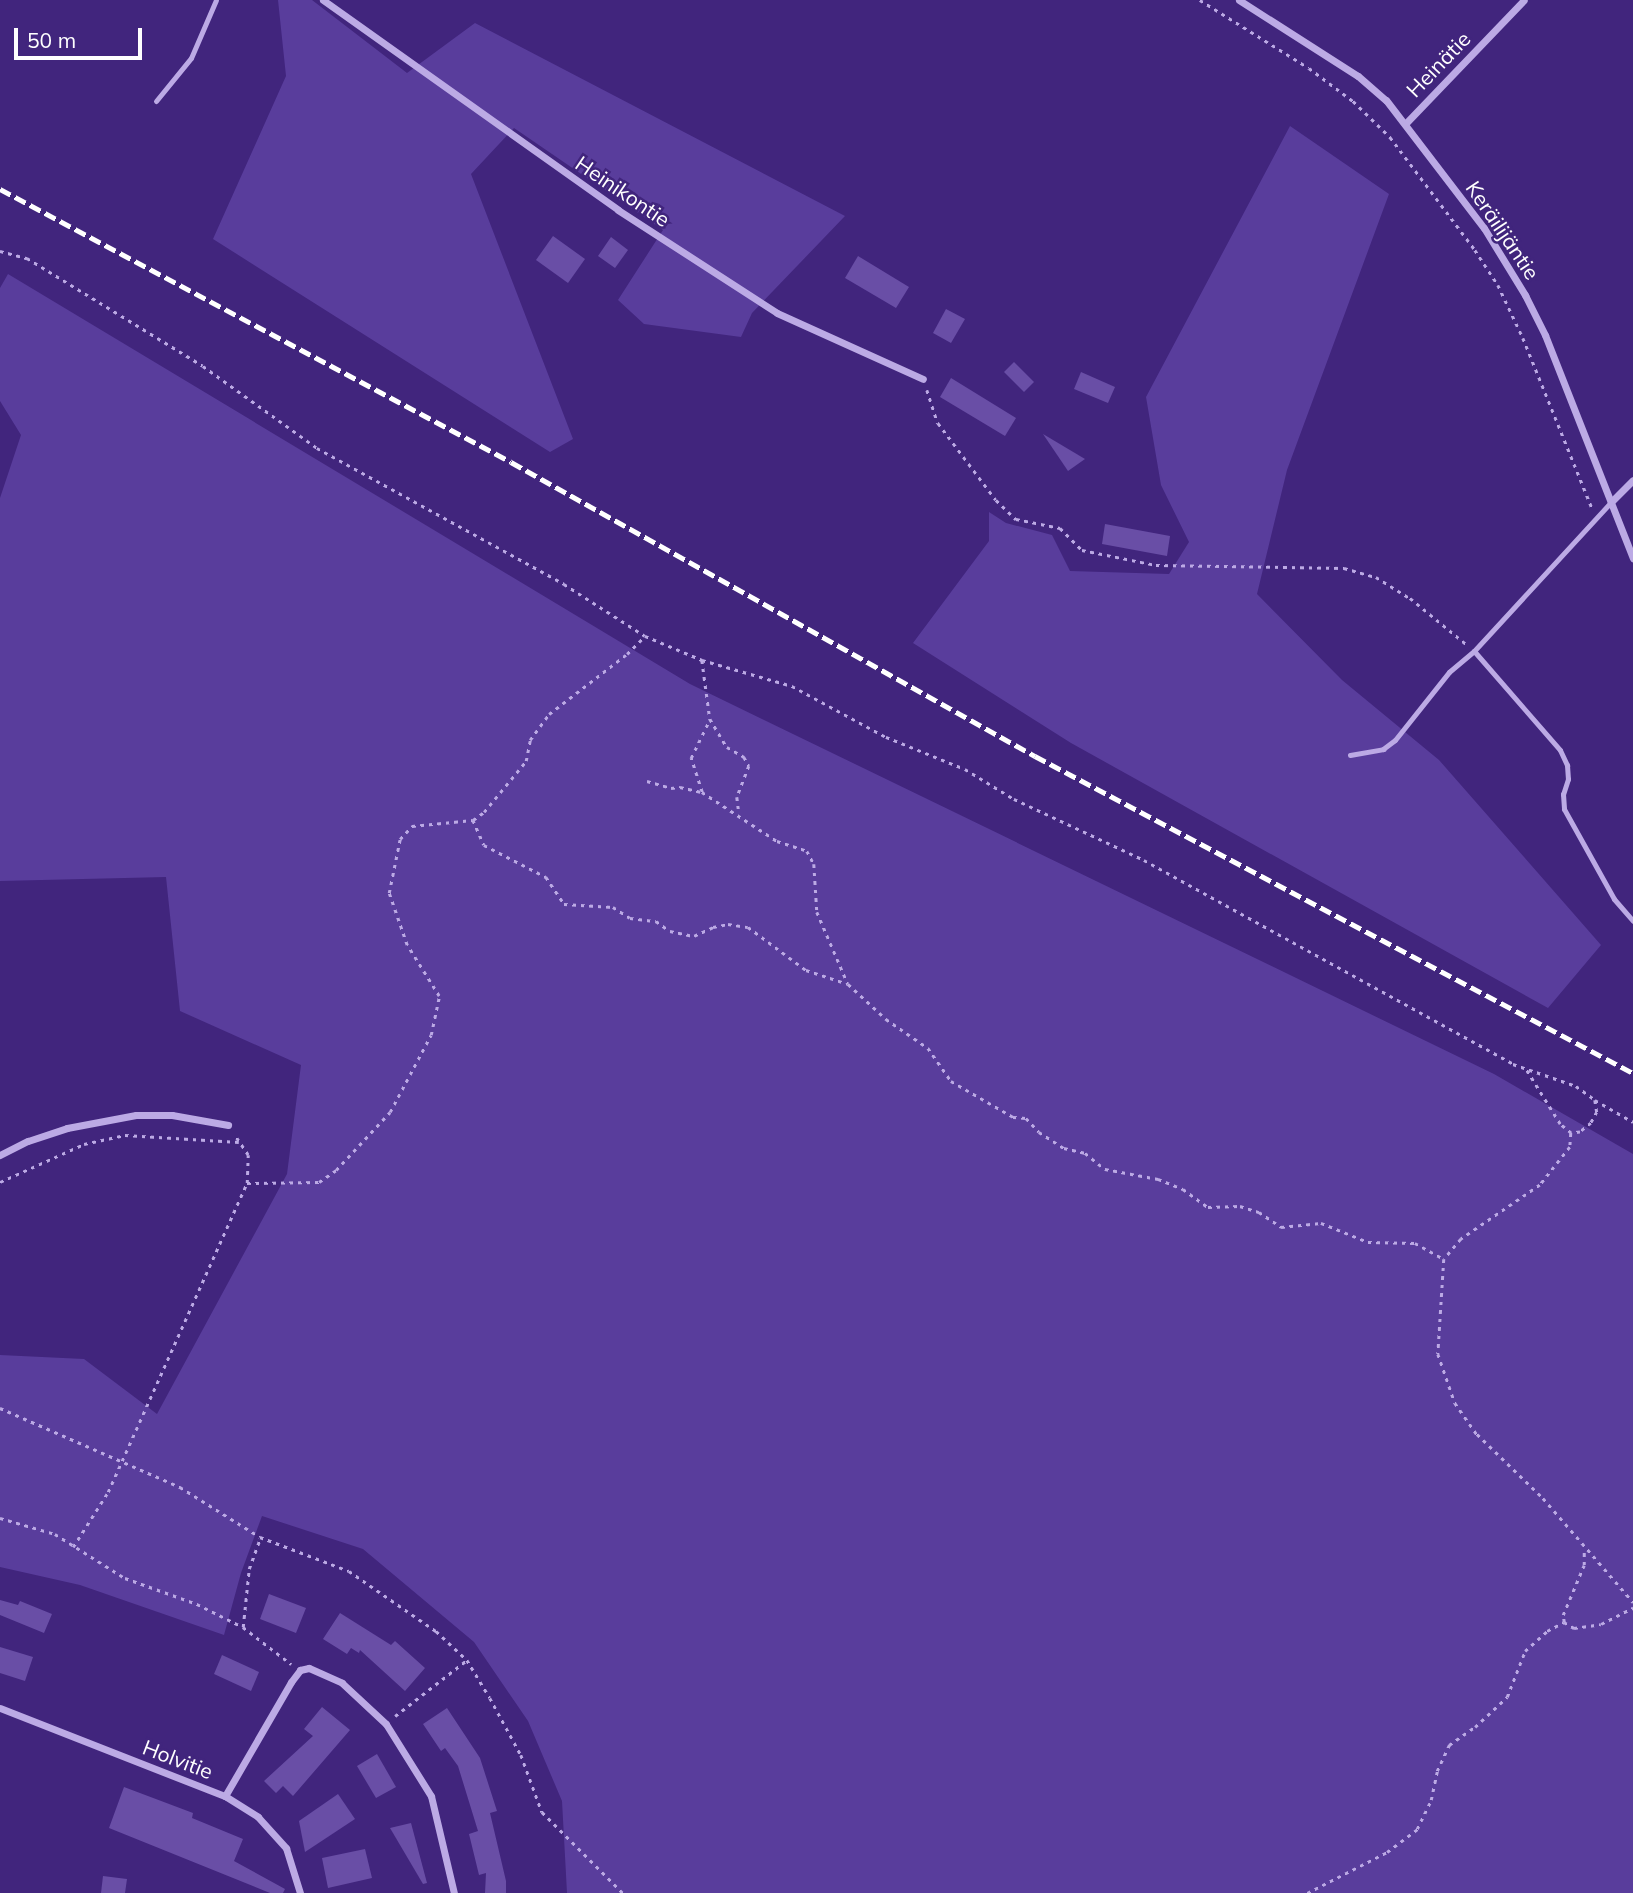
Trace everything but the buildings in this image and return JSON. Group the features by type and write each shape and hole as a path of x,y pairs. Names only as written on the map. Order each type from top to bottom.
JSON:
{"street":[{"name":"Heinikontie","path":"323,0 618,210 776,313 923,379"},
{"name":"Keräilijäntie","path":"1238,0 1358,76 1386,100 1484,228 1525,295 1545,335 1633,558"},
{"name":"Heinätie","path":"1406,123 1524,0"},
{"path":"1611,502 1633,480"},
{"path":"0,1155 28,1141 67,1128 136,1115 172,1115 228,1125"},
{"path":"225,1796 300,1670 309,1668 342,1682 386,1724 431,1796 454,1893"},
{"name":"Holvitie","path":"0,1708 225,1796 258,1817 286,1848 300,1893"}],"lane":[{"path":"156,101 191,58 216,0"},
{"path":"1350,755 1383,749 1395,740 1448,672 1474,651 1611,502"},
{"path":"1474,651 1560,750 1567,765 1568,779 1563,794 1563,809 1614,899 1633,921"}],"path":[{"path":"1200,0 1309,68 1353,101 1390,137 1498,285 1523,338 1596,518"},
{"path":"0,251 27,258 203,366 317,448 564,584 645,636 702,660 792,686 906,747 982,777 1014,799 1144,860 1426,1018 1525,1068 1576,1086 1633,1122"},
{"path":"923,379 938,423 996,500 1016,519 1060,528 1082,550 1156,565 1344,568 1376,577 1409,598 1474,651"},
{"path":"247,1183 319,1182 336,1170 390,1112 431,1035 439,996 407,945 390,893 400,839 412,826 473,820 500,796 526,761 530,740 549,714 608,669 645,636"},
{"path":"702,660 710,719 727,747 744,757 749,766 737,797 739,813"},
{"path":"702,792 701,781 691,758 710,719"},
{"path":"647,781 671,789 680,786 702,792 739,813 777,841 807,851 814,864 817,912 848,984 886,1019 928,1048 951,1081 1013,1117 1026,1118 1039,1132 1064,1147 1085,1153 1105,1170 1158,1179 1183,1189 1208,1207 1240,1206 1259,1212 1281,1227 1321,1223 1368,1242 1415,1242 1444,1259"},
{"path":"473,820 484,845 546,877 564,904 613,906 630,918 656,921 670,931 694,936 713,927 728,924 748,927 806,970 848,984"},
{"path":"1525,1068 1560,1124 1571,1133 1580,1132 1591,1123 1597,1112 1595,1100"},
{"path":"73,1546 108,1492 247,1183 248,1155 228,1125"},
{"path":"1571,1133 1570,1147 1540,1185 1461,1239 1444,1259 1438,1354 1455,1403 1477,1434 1543,1498 1633,1602"},
{"path":"0,1182 84,1144 125,1135 239,1142"},
{"path":"0,1408 180,1488 260,1537 349,1571 436,1630 467,1660 521,1755 542,1812 623,1893"},
{"path":"0,1518 37,1527 125,1578 197,1604 243,1628 300,1670"},
{"path":"243,1628 249,1569 260,1537"},
{"path":"1564,1622 1563,1615 1584,1565 1584,1548"},
{"path":"1564,1622 1574,1628 1601,1624 1633,1608"},
{"path":"1307,1893 1387,1852 1417,1829 1431,1800 1437,1771 1449,1745 1475,1727 1507,1697 1525,1651 1547,1630 1564,1622"},
{"path":"386,1724 467,1660"}],"shaded area":[{"path":"278,0 312,0 407,73 475,23 845,216 752,313 741,337 644,324 618,300 663,230 514,128 471,174 573,439 550,452 213,239 286,76"},
{"path":"1290,126 1389,194 1287,470 1257,594 1342,680 1439,760 1601,945 1548,1008 1071,743 913,643 989,541 989,512 1006,523 1052,535 1070,571 1169,574 1189,542 1161,485 1146,397"},
{"path":"8,274 690,684 1494,1074 1633,1154 1633,1893 567,1893 562,1801 528,1721 474,1642 363,1549 262,1516 241,1573 224,1635 80,1585 0,1567 0,1355 84,1359 157,1414 287,1174 301,1065 180,1011 166,877 0,881 0,498 21,435 0,401 0,288"}],"railway":[{"path":"0,189 511,462 1035,756 1633,1073"}]}
